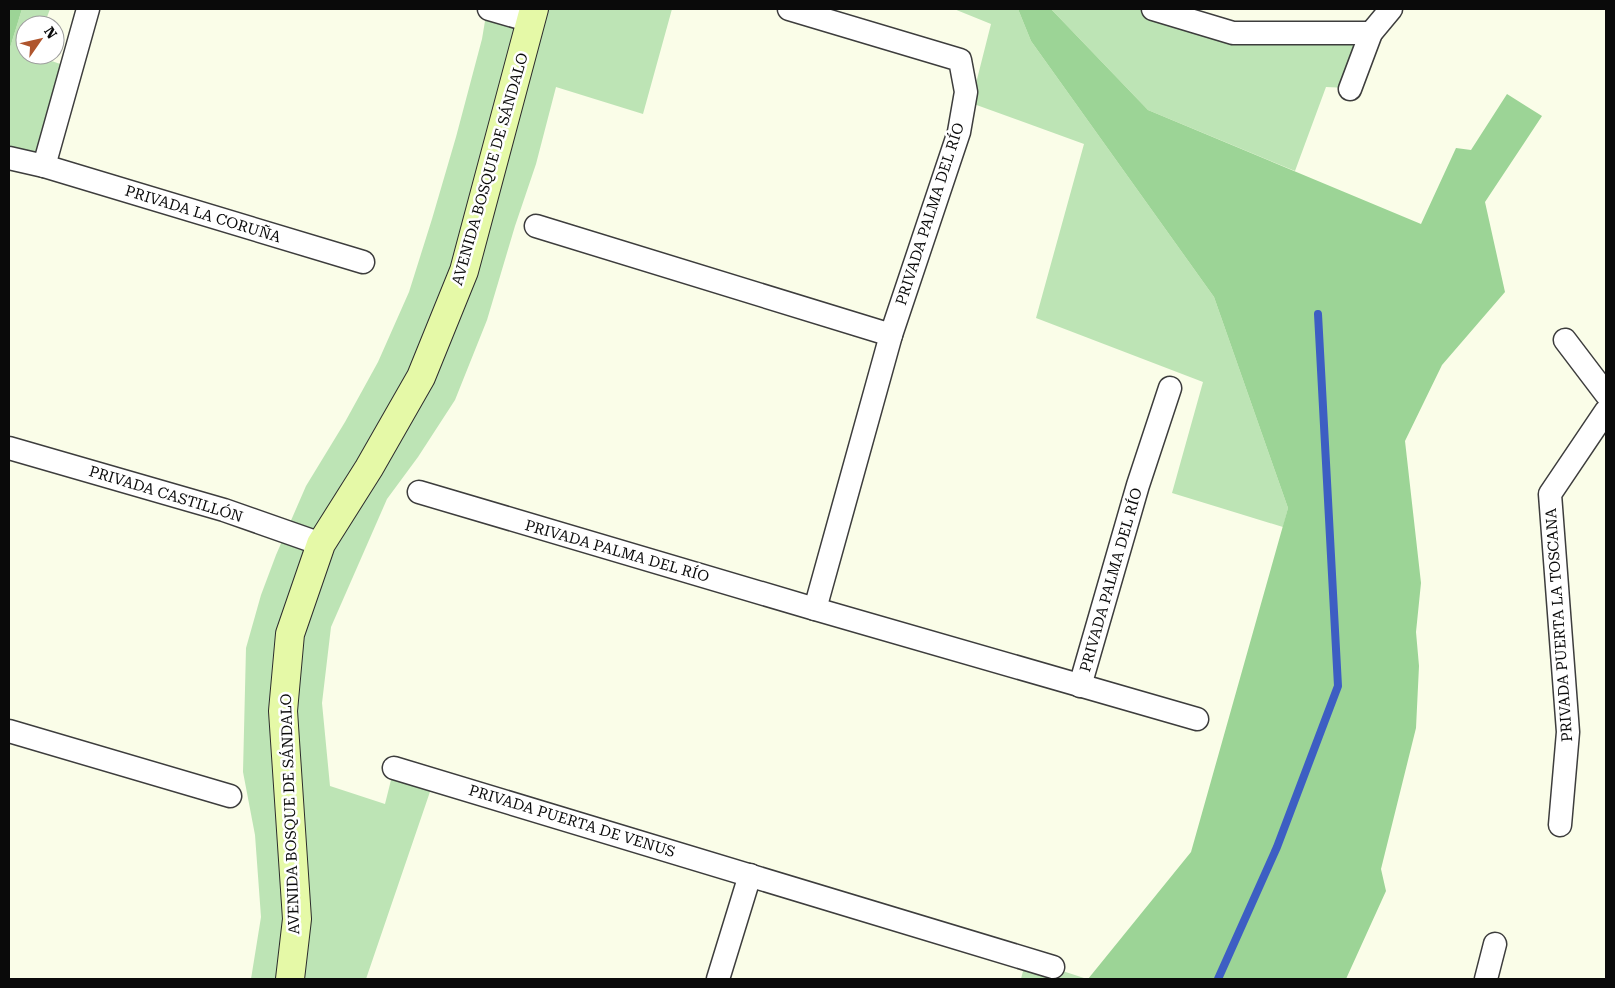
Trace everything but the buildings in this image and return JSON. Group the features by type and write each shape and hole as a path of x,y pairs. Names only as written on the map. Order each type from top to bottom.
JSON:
{"street":[{"path":"44,166 88,9"},
{"path":"489,9 532,15"},
{"name":"PRIVADA PALMA DEL RÍO","path":"789,9 960,60 966,92 959,132 892,335 815,609"},
{"path":"1153,9 1233,33 1371,33"},
{"path":"1350,89 1371,33 1391,9"},
{"name":"AVENIDA BOSQUE DE SÁNDALO","path":"290,979 297,919 283,711 290,634 321,544 421,377 464,271 532,15"},
{"name":"PRIVADA LA CORUÑA","path":"9,158 44,166 363,262"},
{"path":"536,226 892,335"},
{"path":"1564,340 1606,394"},
{"name":"PRIVADA PALMA DEL RÍO","path":"1080,686 1138,485 1170,388"},
{"name":"PRIVADA PUERTA LA TOSCANA","path":"1560,825 1568,732 1550,494 1606,411"},
{"name":"PRIVADA CASTILLÓN","path":"9,448 224,510 321,544"},
{"name":"PRIVADA PALMA DEL RÍO","path":"419,492 1197,719"},
{"path":"9,731 230,796"},
{"name":"PRIVADA PUERTA DE VENUS","path":"394,768 1053,967"},
{"path":"718,979 750,875"},
{"path":"1486,979 1495,944"}],"green space":[{"path":"9,9 22,9 20,15 15,15 15,32 9,51"},
{"path":"22,9 50,9 48,15 20,15"},
{"path":"487,9 672,9 643,114 556,87 536,164 487,320 455,400 418,457 387,499 331,627 322,703 330,786 385,804 394,768 434,780 366,979 251,979 261,917 255,835 243,772 246,648 261,595 306,486 345,422 378,362 409,292 456,137 482,39"},
{"path":"954,9 1018,9 1031,41 1214,297 1288,508 1283,527 1172,493 1203,382 1036,318 1084,144 971,103 991,24"},
{"path":"1018,9 1051,9 1148,110 1421,224 1456,148 1471,150 1507,94 1542,116 1485,202 1505,292 1442,365 1405,441 1421,583 1416,632 1419,666 1416,728 1381,869 1386,891 1346,979 1088,979 1191,852 1288,508 1214,297 1031,41"},
{"path":"1051,9 1148,9 1232,35 1366,36 1348,88 1326,87 1295,171 1148,110"},
{"path":"15,32 15,65 63,65 72,68 43,164 9,157 9,51"},
{"path":"1026,959 1087,979 1021,979"}],"waterway":[{"path":"1218,979 1277,847 1338,686 1318,314"}]}
